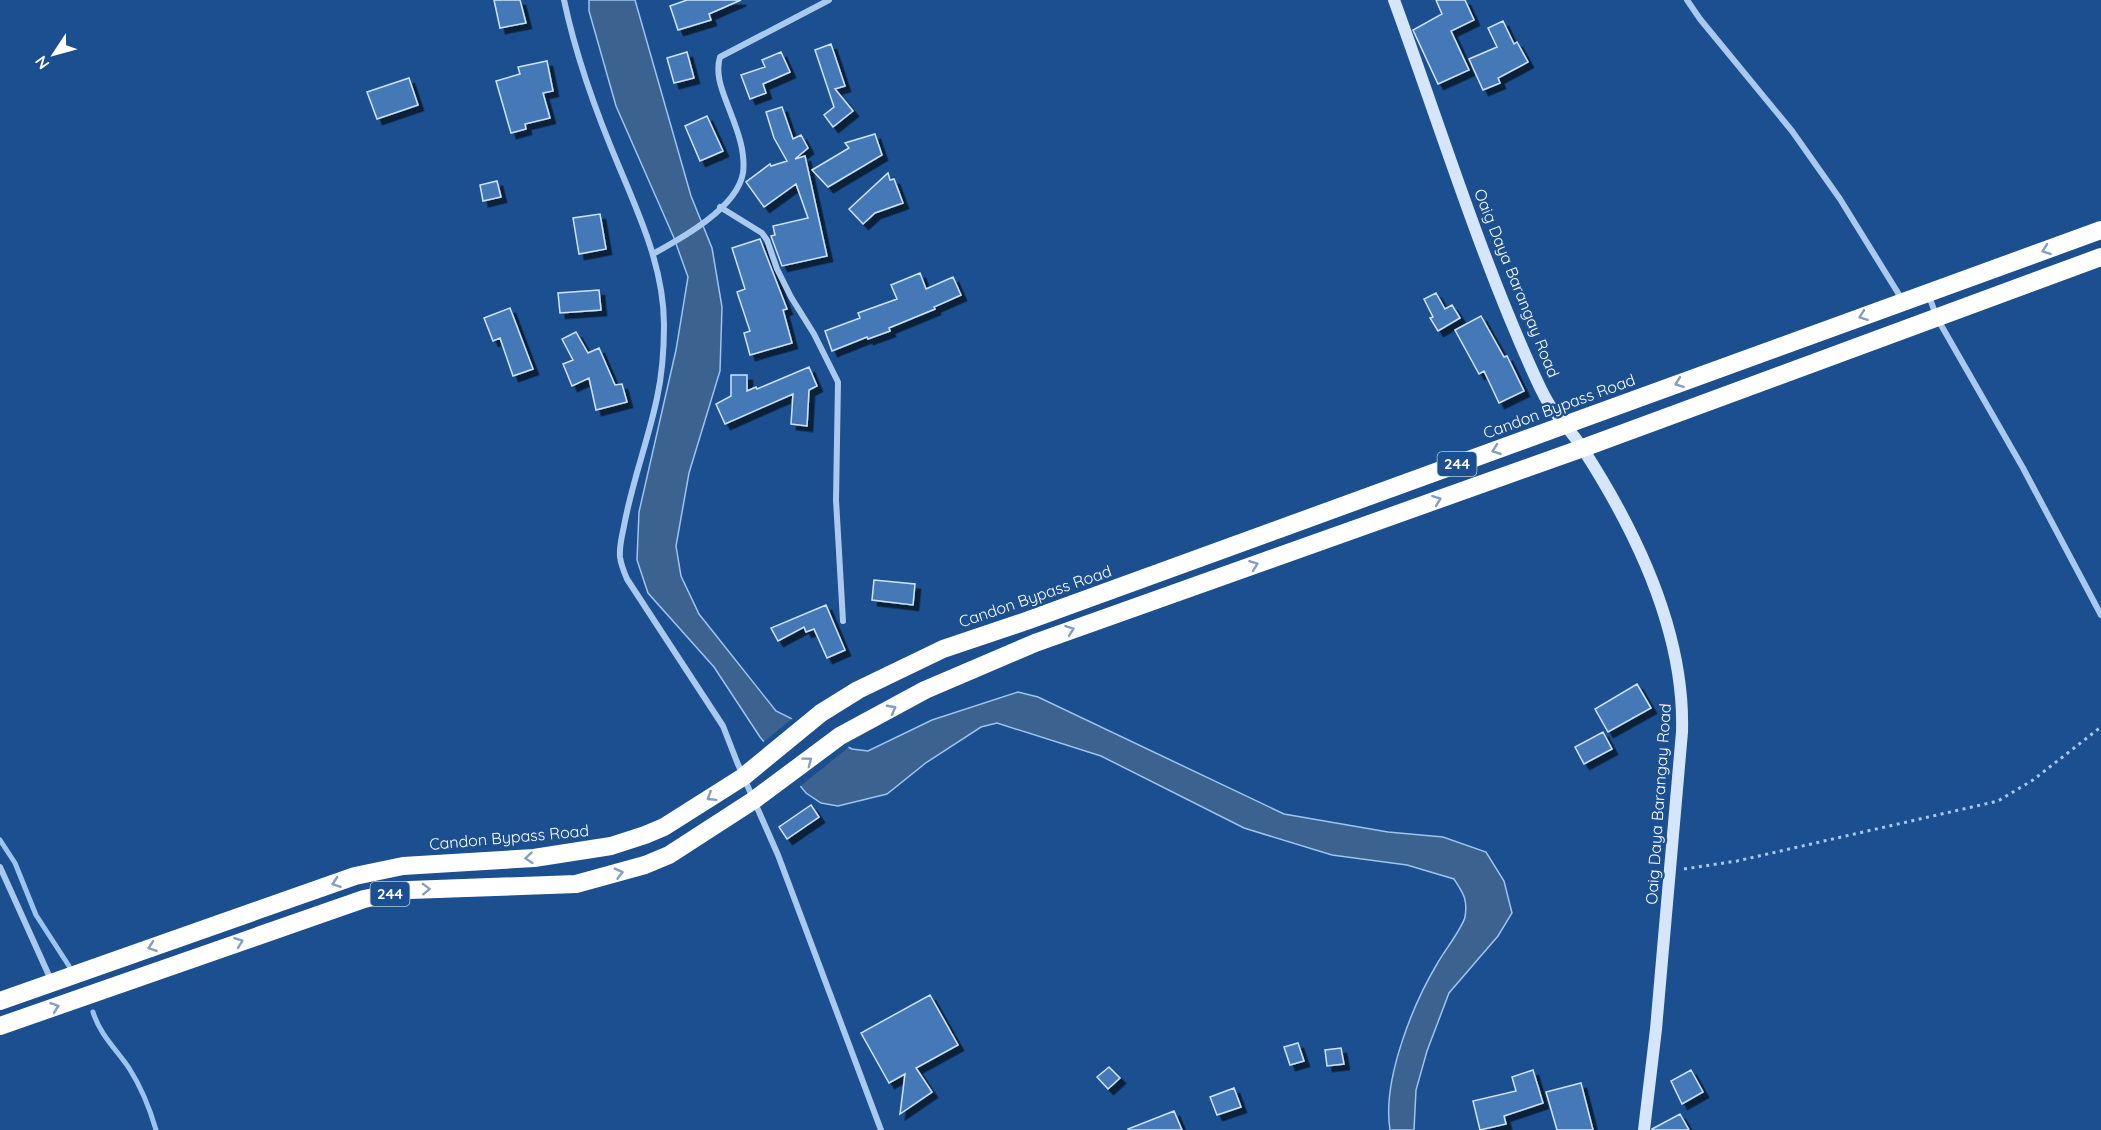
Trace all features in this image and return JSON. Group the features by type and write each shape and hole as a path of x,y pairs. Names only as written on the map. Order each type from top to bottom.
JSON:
{"highway":[{"name":"Candon Bypass Road","path":"0,1001 355,876 403,866 534,858 611,846 645,835 664,827 743,777 821,713 872,682 943,649 1029,620 2101,230"},
{"name":"244","path":"0,1026 364,899 409,890 576,884 623,872 669,855 776,785 840,736 925,690 1035,643 1582,448 2101,257"}],"street":[{"path":"564,0 588,84 640,213 660,285 664,325 661,375 651,423 628,504 620,560 627,579 723,726 778,855 881,1130"},
{"path":"653,254 706,223 734,193 740,183 743,172 740,138 722,88 717,67 720,57 829,0"},
{"name":"Oaig Daya Barangay Road","path":"1394,0 1507,312 1552,409 1582,448 1619,508 1669,628 1683,704 1682,732 1656,1029 1644,1130"},
{"path":"1687,0 1791,131 1840,199 1904,302"},
{"path":"720,207 762,233 767,240 777,269 838,382 836,500 843,621"},
{"path":"1928,293 1937,318 2023,468 2101,615"},
{"path":"0,867 52,984"}],"path":[{"path":"1671,871 1737,861 1998,801 2033,780 2101,728"}],"water":[{"path":"589,0 635,0 691,196 712,248 722,307 720,371 689,473 676,546 681,576 699,614 776,711 852,749 868,751 932,720 1018,692 1038,697 1284,814 1388,832 1443,837 1486,852 1504,881 1512,913 1498,936 1449,993 1427,1051 1416,1090 1414,1130 1390,1130 1390,1089 1401,1044 1418,1001 1427,981 1465,917 1464,897 1454,879 1407,865 1332,855 1244,828 1101,756 997,723 981,727 927,762 887,794 838,806 821,803 806,793 760,737 714,667 648,593 637,560 639,512 676,350 688,277 674,238 616,106 589,11"}],"pier":[{"path":"794,717 845,742 849,747 798,788 761,744"}],"building":[{"path":"494,0 520,0 526,23 500,28"},
{"path":"687,0 741,0 709,14 711,20 678,30 670,6"},
{"path":"1436,0 1465,0 1474,20 1451,31 1469,70 1438,84 1413,30 1442,14"},
{"path":"1503,21 1514,44 1517,42 1528,62 1498,78 1500,83 1483,90 1469,59 1497,47 1488,28"},
{"path":"831,44 845,86 835,89 853,111 833,127 824,115 834,107 815,50"},
{"path":"687,52 694,78 674,83 667,58"},
{"path":"781,52 790,72 763,84 766,93 750,99 741,75 765,67 762,60"},
{"path":"547,61 553,91 543,93 550,118 525,124 526,129 511,133 496,81 520,74 518,67"},
{"path":"409,78 418,105 377,119 367,92"},
{"path":"782,107 793,139 801,135 808,148 795,159 805,156 827,256 782,266 771,236 775,235 773,226 808,218 796,184 764,207 746,182 770,164 771,166 787,161 774,138 766,112"},
{"path":"707,116 723,151 700,161 685,126"},
{"path":"875,134 882,155 828,187 812,170 849,148 845,143"},
{"path":"888,173 890,180 894,179 903,203 875,213 863,224 849,209"},
{"path":"497,181 501,197 483,201 480,185"},
{"path":"600,214 606,249 579,254 573,218"},
{"path":"760,239 787,309 783,310 792,343 750,355 744,333 750,331 737,292 745,289 732,248"},
{"path":"920,273 926,289 953,277 961,295 934,307 935,309 889,328 890,331 868,339 867,337 832,351 825,331 860,318 858,313 897,299 891,285"},
{"path":"599,290 601,310 560,313 558,293"},
{"path":"1436,293 1445,309 1452,305 1460,318 1438,331 1430,318 1433,317 1424,299"},
{"path":"510,308 533,369 513,376 500,338 493,341 484,318"},
{"path":"1481,316 1504,357 1507,356 1524,391 1499,403 1484,371 1479,374 1455,330"},
{"path":"576,332 588,353 599,348 615,385 622,384 627,402 596,410 589,378 572,386 563,364 573,360 562,339"},
{"path":"809,367 817,386 809,390 807,426 791,424 793,394 725,424 716,404 731,396 731,375 747,375 747,391"},
{"path":"874,580 915,584 913,605 872,600"},
{"path":"826,605 845,650 827,658 814,629 806,632 804,627 778,641 771,628"},
{"path":"1637,684 1651,708 1608,732 1595,709"},
{"path":"1603,732 1612,749 1584,764 1575,747"},
{"path":"811,805 819,817 787,839 779,827"},
{"path":"930,995 958,1045 916,1068 932,1092 900,1114 905,1074 889,1083 861,1033"},
{"path":"1298,1043 1304,1061 1290,1065 1284,1047"},
{"path":"1341,1048 1344,1064 1327,1066 1325,1050"},
{"path":"1109,1067 1120,1078 1108,1089 1097,1077"},
{"path":"1533,1070 1543,1103 1504,1116 1506,1124 1480,1130 1473,1101 1516,1091 1512,1077"},
{"path":"1691,1070 1703,1092 1682,1104 1671,1081"},
{"path":"1581,1083 1593,1130 1557,1130 1546,1092"},
{"path":"1234,1088 1241,1107 1217,1115 1210,1097"},
{"path":"1174,1111 1182,1130 1128,1130 1128,1129"},
{"path":"1680,1114 1689,1130 1652,1130 1652,1129"}],"waterway":[{"path":"0,840 15,863 36,915 69,966"},
{"path":"93,1012 104,1035 129,1068 148,1106 156,1130"}]}
